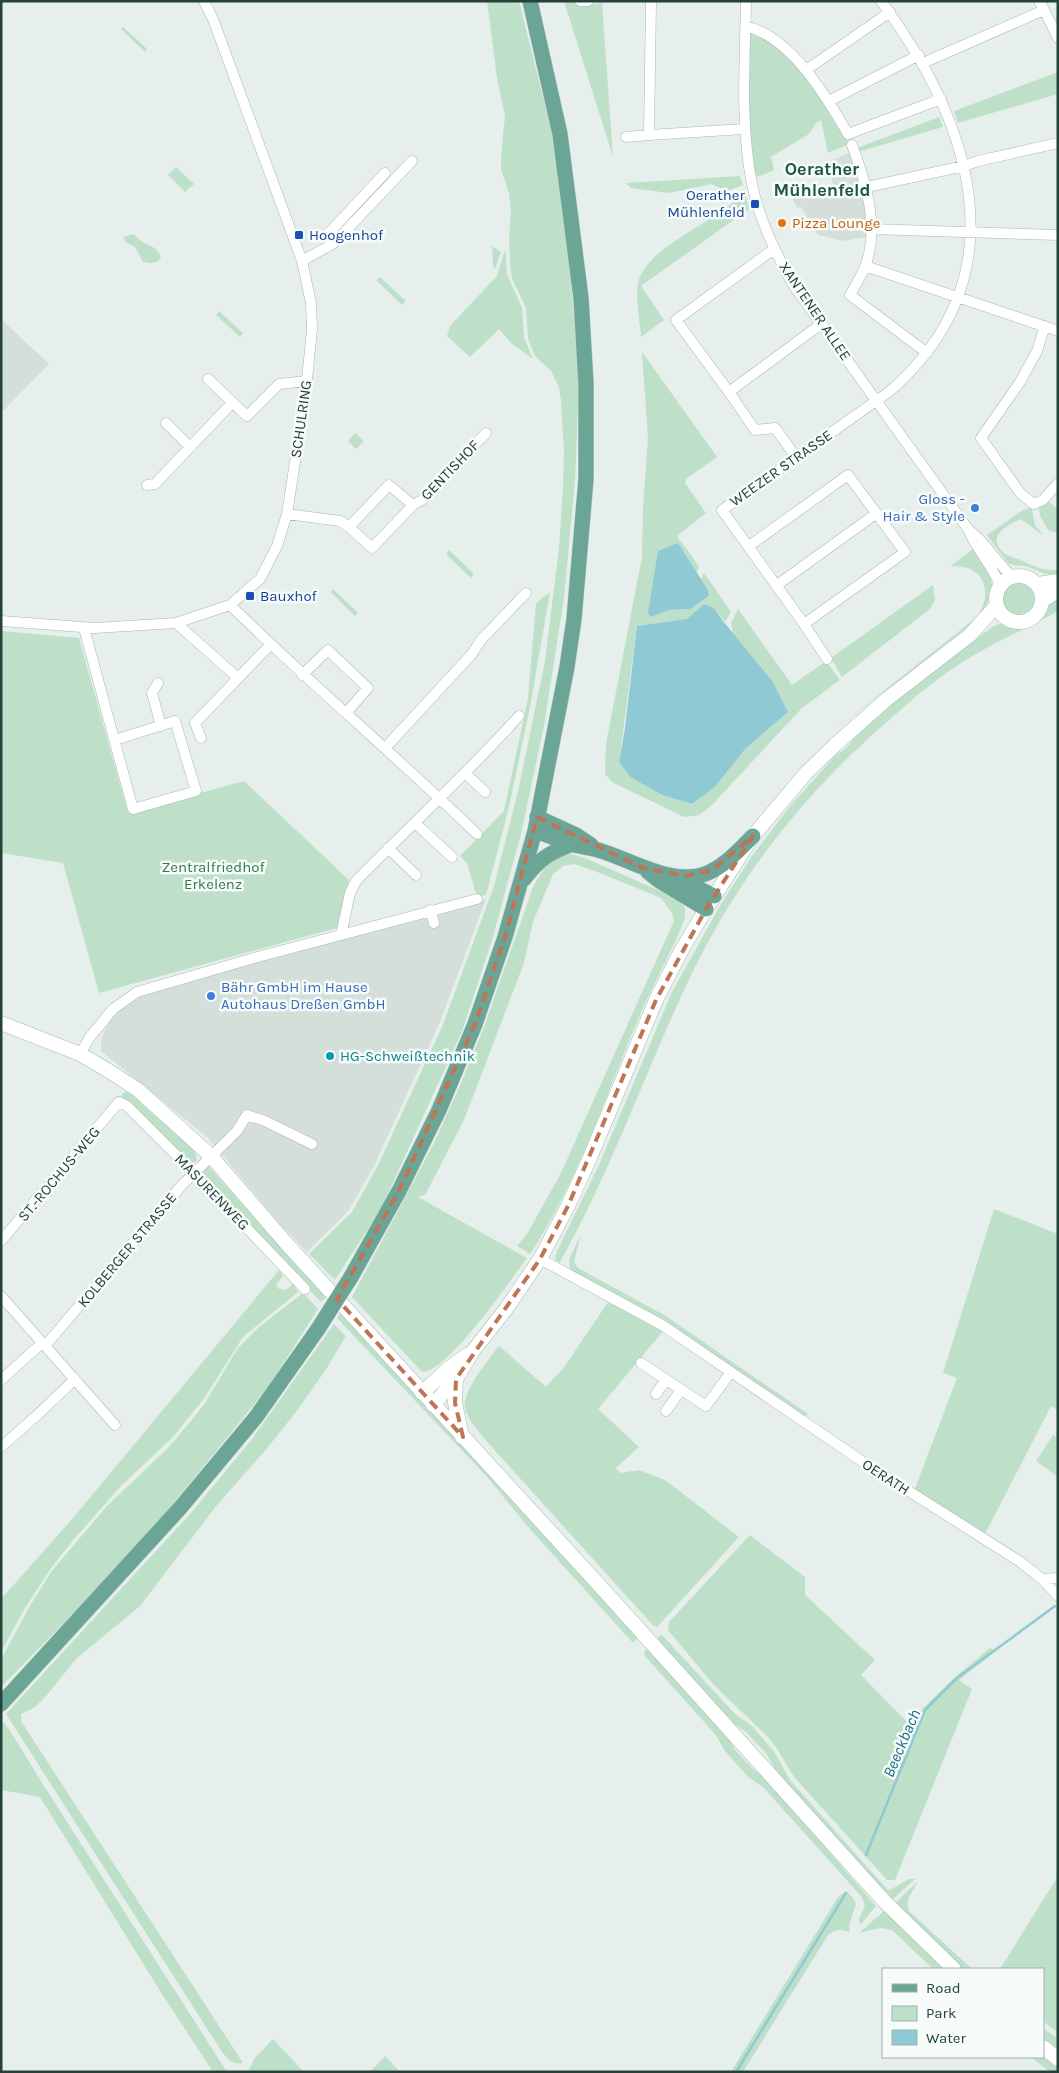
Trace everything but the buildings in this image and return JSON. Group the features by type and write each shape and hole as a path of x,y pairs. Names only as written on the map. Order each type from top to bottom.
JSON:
{"main road":[{"path":"1,1704 182,1508 256,1417 318,1329 399,1191 439,1110 475,1024 505,937 536,824 567,667 574,619 586,479 586,384 581,298 563,153 530,1"},
{"path":"1038,584 1043,600 1041,607 1032,618 1018,622 1005,617 997,605 996,599 1000,586 1013,576 1026,577 1038,584 1058,581"},
{"path":"1043,600 1058,591"},
{"path":"536,824 572,844 599,850 643,868 667,874 686,876 706,874 728,860 753,836 806,773 835,745 887,699 970,635 997,605"},
{"path":"970,635 1005,617"},
{"path":"536,824 576,834 599,850"},
{"path":"433,1405 456,1378 473,1351 506,1309 540,1259 568,1206 589,1160 656,1000 681,951 753,836"},
{"path":"520,884 531,869 544,857 554,850 572,844"},
{"path":"643,868 658,880 710,902"},
{"path":"667,874 710,902"},
{"path":"1,1022 80,1054 138,1090 210,1155 286,1244 600,1586 896,1914 953,1968"},
{"path":"422,1393 449,1368 473,1351"},
{"path":"456,1378 455,1403 463,1437"},
{"path":"1044,2048 1058,2059"}],"street":[{"name":"SCHULRING","path":"1,621 84,628 176,623 230,605 260,579 277,547 288,514 307,381 312,310 302,261 213,19 204,1"},
{"path":"580,1 588,1"},
{"path":"650,135 651,1"},
{"name":"XANTENER ALLEE","path":"746,1 744,129 752,185 761,217 774,249 792,283 968,529 974,544 996,574 1000,586"},
{"name":"WEEZER STRASSE","path":"827,659 777,585 722,510 904,378 927,353 944,329 958,299 967,265 969,232 970,204 964,166 955,135 941,99 921,59 881,1"},
{"path":"829,101 1042,5 1058,38"},
{"path":"806,70 890,12"},
{"path":"746,26 760,30 775,40 806,70 829,101 848,134 941,99"},
{"path":"626,137 744,129"},
{"path":"867,187 1058,143"},
{"path":"852,145 867,187 871,229 865,266 850,294 927,353"},
{"path":"302,261 334,243 412,161"},
{"path":"334,243 326,236 385,172"},
{"path":"871,229 1058,235"},
{"path":"774,249 676,320 755,430 774,428 796,457"},
{"path":"865,266 958,299 1058,331"},
{"path":"729,392 821,324"},
{"path":"1045,326 1037,351 1020,382 981,438 1021,494 1034,504 1044,500 1058,483"},
{"path":"208,379 247,416 279,384 307,381"},
{"path":"147,485 155,484 232,403"},
{"path":"166,423 190,447"},
{"name":"GENTISHOF","path":"288,514 330,519 349,526 372,548 413,505 422,500 486,433"},
{"path":"749,546 848,474 905,552 804,624"},
{"name":"GENTISHOF","path":"349,526 389,484 413,505"},
{"path":"777,585 877,514"},
{"name":"XANTENER ALLEE","path":"968,529 981,539 1003,569 1013,576"},
{"path":"385,748 472,654 481,640 526,593"},
{"path":"230,605 302,675 385,748 476,834"},
{"path":"176,623 238,678"},
{"path":"84,628 133,809 196,790 175,721 115,740"},
{"path":"201,738 195,723 270,645"},
{"path":"302,675 328,650 368,688 346,713"},
{"path":"158,683 152,693 161,726"},
{"path":"341,935 350,893 356,882 388,848 466,774 519,716"},
{"path":"466,774 485,792"},
{"path":"415,823 452,857"},
{"path":"388,848 416,875"},
{"path":"80,1054 90,1037 113,1009 137,992 430,910 477,899"},
{"path":"430,910 434,923"},
{"name":"MASURENWEG","path":"116,1107 119,1102 127,1106 305,1289"},
{"name":"ST.-ROCHUS-WEG","path":"1,1241 116,1107"},
{"name":"KOLBERGER STRASSE","path":"1,1380 44,1345 193,1172 236,1131 247,1115 265,1120 312,1144"},
{"name":"OERATH","path":"540,1259 662,1325 869,1466 1019,1561 1042,1578 1058,1596"},
{"path":"1,1296 115,1424"},
{"path":"641,1363 706,1406 731,1372"},
{"path":"1,1447 36,1418 74,1379"},
{"path":"656,1394 666,1380"},
{"path":"666,1411 681,1390"},
{"path":"1042,1578 1058,1578"}],"highlighted area":[{"path":"537,817 643,868 685,876 712,870 753,836 706,909 656,1000 568,1206 540,1259 456,1379 455,1403 463,1437 337,1299 399,1191 475,1024 505,937"}],"shaded area":[{"path":"851,152 865,203 866,237 843,241 818,235 801,207 797,208 788,189 834,189 828,162"},
{"path":"1,319 49,364 1,413"},
{"path":"486,899 440,1022 374,1166 349,1210 307,1252 279,1223 208,1138 101,1051 104,1031 111,1020 121,1008 135,998 293,950"}],"green space":[{"path":"487,1 519,1 552,133 569,257 579,384 575,480 564,598 544,726 521,834 492,940 463,1029 382,1207 335,1280 309,1254 352,1212 378,1165 442,1027 494,886 519,787 545,661 559,548 564,453 561,401 559,387 551,371 535,356 528,339 526,308 512,278 509,236 511,211 509,193 501,169 505,116 497,78"},
{"path":"564,1 577,1 579,7 602,3 613,157"},
{"path":"123,27 147,49 145,52 121,29"},
{"path":"750,34 775,45 799,66 836,119 849,144 828,153 821,120 816,123 809,134 771,157 774,170 760,176 754,175 749,137"},
{"path":"1058,72 1058,94 958,123 954,111"},
{"path":"939,117 943,127 858,152 857,148"},
{"path":"176,167 194,184 185,192 168,175"},
{"path":"740,176 743,185 727,191 711,184 669,193 631,188 626,183"},
{"path":"744,191 749,209 641,286 664,320 641,337 637,289 644,269 669,245 719,213"},
{"path":"134,234 139,240 159,253 161,257 158,261 151,263 143,262 135,247 125,242 123,237"},
{"path":"492,246 501,252 495,269 493,267"},
{"path":"504,252 506,253 507,274 522,308 524,337 533,359 512,344 499,329 470,357 447,336 450,326 497,276"},
{"path":"380,277 406,301 402,305 376,280"},
{"path":"219,311 243,333 240,337 216,315"},
{"path":"642,352 717,457 686,479 685,483 706,513 677,536 699,566 697,573 678,544 651,617 669,610 690,609 709,596 708,590 701,579 704,573 731,612 725,622 714,608 704,604 688,619 637,626 619,762 630,777 662,795 692,804 715,787 745,749 788,712 773,682 733,634 731,623 738,609 792,685 826,661 840,680 802,708 711,806 699,815 684,817 612,782 605,774 606,744 642,557 648,438"},
{"path":"355,433 364,441 356,449 348,441"},
{"path":"1047,500 1058,510 1058,533 1048,530 1040,516 1039,507"},
{"path":"1032,509 1035,525 1044,536 1021,519 1010,524 1001,532 998,536 998,546 1007,555 1034,566 1048,570 1058,569 1058,574 1045,574 1025,566 1008,563 987,535 1023,510"},
{"path":"974,548 987,569 992,585 989,600 975,621 831,733 977,617 985,598 983,581 971,570 951,566"},
{"path":"449,550 474,574 471,578 446,554"},
{"path":"1019,582 1026,583 1031,587 1035,592 1035,606 1031,611 1026,615 1019,616 1012,615 1007,611 1003,606 1002,599 1003,592 1007,587 1012,583"},
{"path":"933,585 935,600 930,609 842,677 831,658"},
{"path":"333,589 358,613 355,616 331,592"},
{"path":"550,592 531,702 509,807 486,895 477,897 467,863 460,856 504,811 528,698 536,603"},
{"path":"1054,596 1058,604 1058,611 961,663 923,690 858,748 830,776 778,835 733,899 694,969 597,1190 560,1262 558,1262 555,1259 557,1251 599,1165 672,992 721,904 752,856 791,805 835,756 846,748 862,728 920,679 994,626 1004,624 1024,626 1034,622"},
{"name":"Zentralfriedhof Erkelenz","path":"1,631 79,638 128,813 244,781 349,880 337,928 99,993 63,863 1,853"},
{"path":"571,854 585,858 676,898 685,907 685,918 643,1009 576,1170 547,1227 530,1254 517,1246 527,1234 561,1173 674,921 672,913 661,898 600,873 574,864 563,866 553,874 533,922 524,963 464,1120 425,1195 418,1197 527,1258 478,1324 462,1342 447,1358 433,1368 422,1372 352,1297 434,1143 462,1081 484,1027 533,887 546,865 558,855"},
{"path":"128,1092 185,1141 195,1151 197,1160 193,1163 188,1160 142,1114 121,1098 123,1093"},
{"path":"208,1166 326,1297 321,1302 256,1236 201,1173 201,1169"},
{"path":"994,1209 1058,1234 1058,1410 1051,1406 985,1534 914,1491 957,1378 943,1373"},
{"path":"581,1234 574,1262 578,1268 666,1316 808,1414 806,1416 802,1415 570,1270 569,1260"},
{"path":"279,1270 283,1276 276,1285 279,1289 286,1290 293,1284 298,1292 243,1337 205,1397 174,1436 121,1486 74,1539 51,1568 25,1608 1,1652 1,1599 73,1518"},
{"path":"303,1293 318,1309 269,1386 151,1531 116,1570 1,1687 1,1659 51,1572 107,1506 168,1448 190,1422 205,1403 238,1348 259,1327"},
{"path":"608,1302 664,1330 598,1409 639,1447 616,1468 620,1473 639,1470 665,1480 739,1537 657,1627 630,1600 489,1444 472,1422 465,1408 465,1401 472,1384 499,1346 546,1387 565,1366"},
{"path":"340,1313 378,1351 638,1637 633,1643 529,1528 488,1478 337,1318"},
{"path":"334,1324 346,1336 327,1368 296,1412 264,1452 217,1505 140,1606 76,1659 34,1708 21,1714 21,1721 243,2063 236,2063 222,2052 6,1714 191,1513 252,1439"},
{"path":"1053,1435 1058,1438 1058,1477 1036,1461"},
{"path":"750,1535 805,1577 805,1595 875,1660 861,1675 908,1723 955,1677 990,1648 996,1651 959,1680 972,1689 895,1880 887,1880 796,1779 769,1738 712,1683 668,1630 669,1622"},
{"path":"662,1635 736,1715 751,1725 774,1751 790,1780 887,1889 890,1890 909,1879 915,1879 893,1899 830,1836 775,1769 766,1753 746,1732 732,1722 658,1640 658,1636"},
{"path":"651,1649 725,1733 736,1751 754,1770 764,1776 876,1906 860,1925 859,1919 865,1906 861,1896 763,1787 748,1777 725,1751 715,1734 644,1655 645,1650"},
{"path":"1,1720 9,1729 227,2072 213,2072 162,1994 40,1797 1,1790"},
{"path":"1058,1876 1058,2033 1044,2022 1044,1968 1001,1968"},
{"path":"917,1882 908,1900 910,1912 971,1968 961,1968 896,1902"},
{"path":"846,1891 856,1904 849,1925 850,1932 839,1930 828,1935 743,2072 731,2072 838,1897"},
{"path":"884,1911 943,1968 932,1968 889,1929 872,1929 859,1933"},
{"path":"1044,2029 1058,2039 1058,2051 1044,2040"},
{"path":"273,2039 304,2072 248,2072 254,2059"},
{"path":"1044,2055 1058,2065 1058,2072 1050,2072 1032,2058 1044,2058"},
{"path":"385,2056 400,2072 370,2072"}],"water":[{"path":"678,543 708,590 709,596 690,609 669,610 651,617 648,613 658,551"},
{"path":"704,604 714,608 773,682 788,712 745,749 715,787 692,804 662,795 630,777 619,762 637,626 687,619"}],"waterway":[{"name":"Beeckbach","path":"866,1855 925,1710 957,1678 1055,1606"},
{"name":"Beeckbach","path":"736,2072 846,1893"}],"place":[{"name":"Oerather Mühlenfeld","path":"755,204"},
{"name":"Pizza Lounge","path":"782,223"},
{"name":"Hoogenhof","path":"299,235"},
{"name":"Gloss - Hair & Style","path":"975,508"},
{"name":"Bauxhof","path":"250,596"},
{"name":"Bähr GmbH im Hause Autohaus Dreßen GmbH","path":"211,996"},
{"name":"HG-Schweißtechnik","path":"330,1056"}],"district":[{"name":"Oerather Mühlenfeld","path":"822,179"}]}
